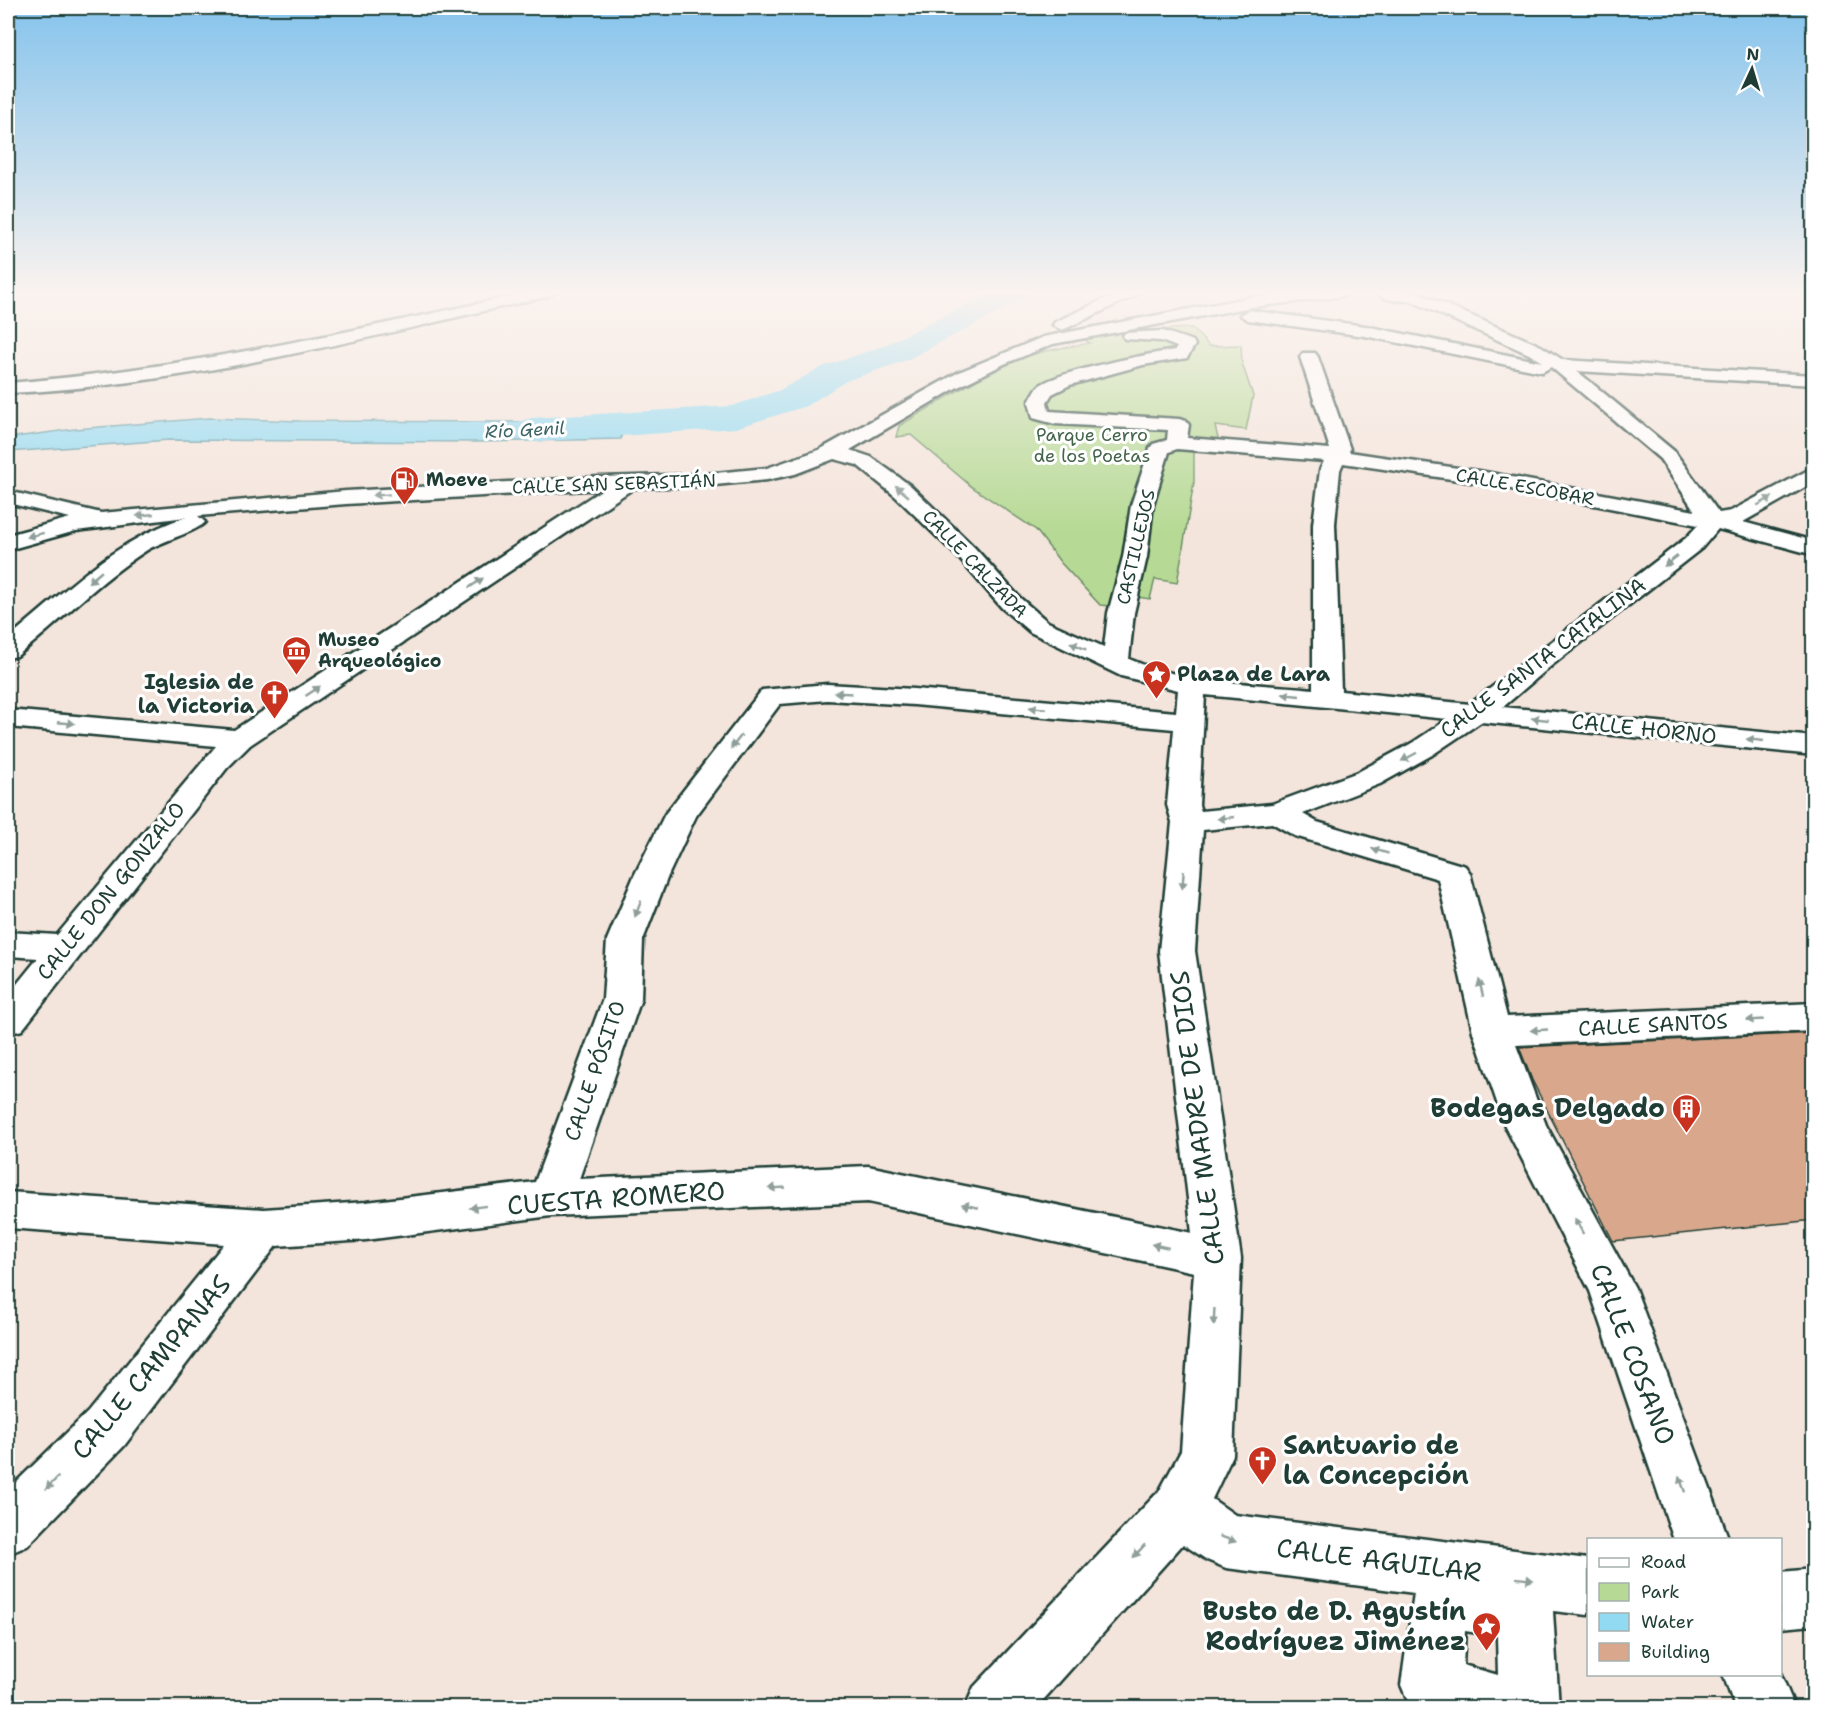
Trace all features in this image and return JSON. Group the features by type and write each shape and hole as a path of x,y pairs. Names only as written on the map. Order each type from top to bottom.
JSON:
{"street":[{"path":"8,388 103,381 163,372"},
{"name":"CALLE SAN SEBASTIÁN","path":"104,520 283,501 628,482 729,479 765,474 801,466 834,452 918,402 976,372"},
{"path":"1097,372 1064,381 1045,390 1038,402 1040,414 1055,417 1179,425 1176,443"},
{"path":"1314,372 1340,449 1330,470 1324,524 1327,699"},
{"path":"1568,372 1667,455 1713,521 1737,517 1814,473"},
{"path":"1660,372 1814,380"},
{"name":"CALLE ESCOBAR","path":"1176,443 1307,452 1485,478 1713,521 1814,548"},
{"name":"CASTILLEJOS","path":"1115,663 1121,613 1135,557 1142,505 1154,473 1160,448 1176,443"},
{"name":"CALLE CALZADA","path":"834,452 864,460 903,491 966,552 1011,603 1039,627 1131,670 1192,685 1327,699"},
{"name":"CALLE DON GONZALO","path":"8,1020 216,762 240,739 628,482"},
{"path":"8,497 104,520"},
{"path":"8,650 34,631 102,571 150,538 171,528 283,501"},
{"path":"8,543 58,529 104,520"},
{"name":"CALLE SANTA CATALINA","path":"1188,822 1276,813 1369,778 1422,749 1495,700 1542,660 1694,543 1713,521"},
{"name":"CALLE MADRE DE DIOS","path":"995,1707 1179,1509 1207,1455 1218,1258 1177,951 1188,822 1183,805 1192,685"},
{"name":"CALLE PÓSITO","path":"551,1198 621,999 626,940 651,876 681,814 772,696 838,693 1189,722"},
{"name":"CALLE HORNO","path":"1327,699 1814,746"},
{"path":"8,718 240,739"},
{"name":"CALLE COSANO","path":"1276,813 1306,829 1453,873 1492,1032 1526,1126 1612,1287 1702,1538"},
{"path":"8,944 66,948"},
{"name":"CALLE SANTOS","path":"1492,1032 1814,1017"},
{"name":"CUESTA ROMERO","path":"8,1210 264,1228 366,1221 551,1198 868,1184 1218,1258"},
{"name":"CALLE CAMPANAS","path":"8,1527 106,1429 264,1228"},
{"name":"CALLE AGUILAR","path":"1179,1509 1226,1541 1587,1587"},
{"path":"1782,1600 1814,1597"},
{"path":"1508,1707 1431,1684 1440,1599 1525,1612 1528,1707"},
{"path":"1753,1676 1765,1707"}],"green space":[{"name":"Parque Cerro de los Poetas","path":"993,372 1245,372 1253,396 1246,430 1215,426 1221,451 1194,449 1194,482 1177,583 1155,579 1150,599 1131,596 1111,606 1100,605 1061,563 1036,530 972,487 911,435 896,437 899,426"}],"water":[{"path":"623,415 621,439 477,442 169,440 8,452 8,438 75,429 209,418 300,421 535,422"}],"building":[{"name":"Bodegas Delgado","path":"1814,1033 1814,1220 1613,1241 1532,1080 1519,1047"}],"waterway":[{"name":"Río Genil","path":"532,430 736,417 793,398 840,372"}],"place":[{"name":"Moeve","path":"405,506"},
{"name":"Museo Arqueológico","path":"297,676"},
{"name":"Plaza de Lara","path":"1156,700"},
{"name":"Iglesia de la Victoria","path":"275,720"},
{"name":"Bodegas Delgado","path":"1686,1134"},
{"name":"Santuario de la Concepción","path":"1262,1486"},
{"name":"Busto de D. Agustín Rodríguez Jiménez","path":"1487,1652"}]}
